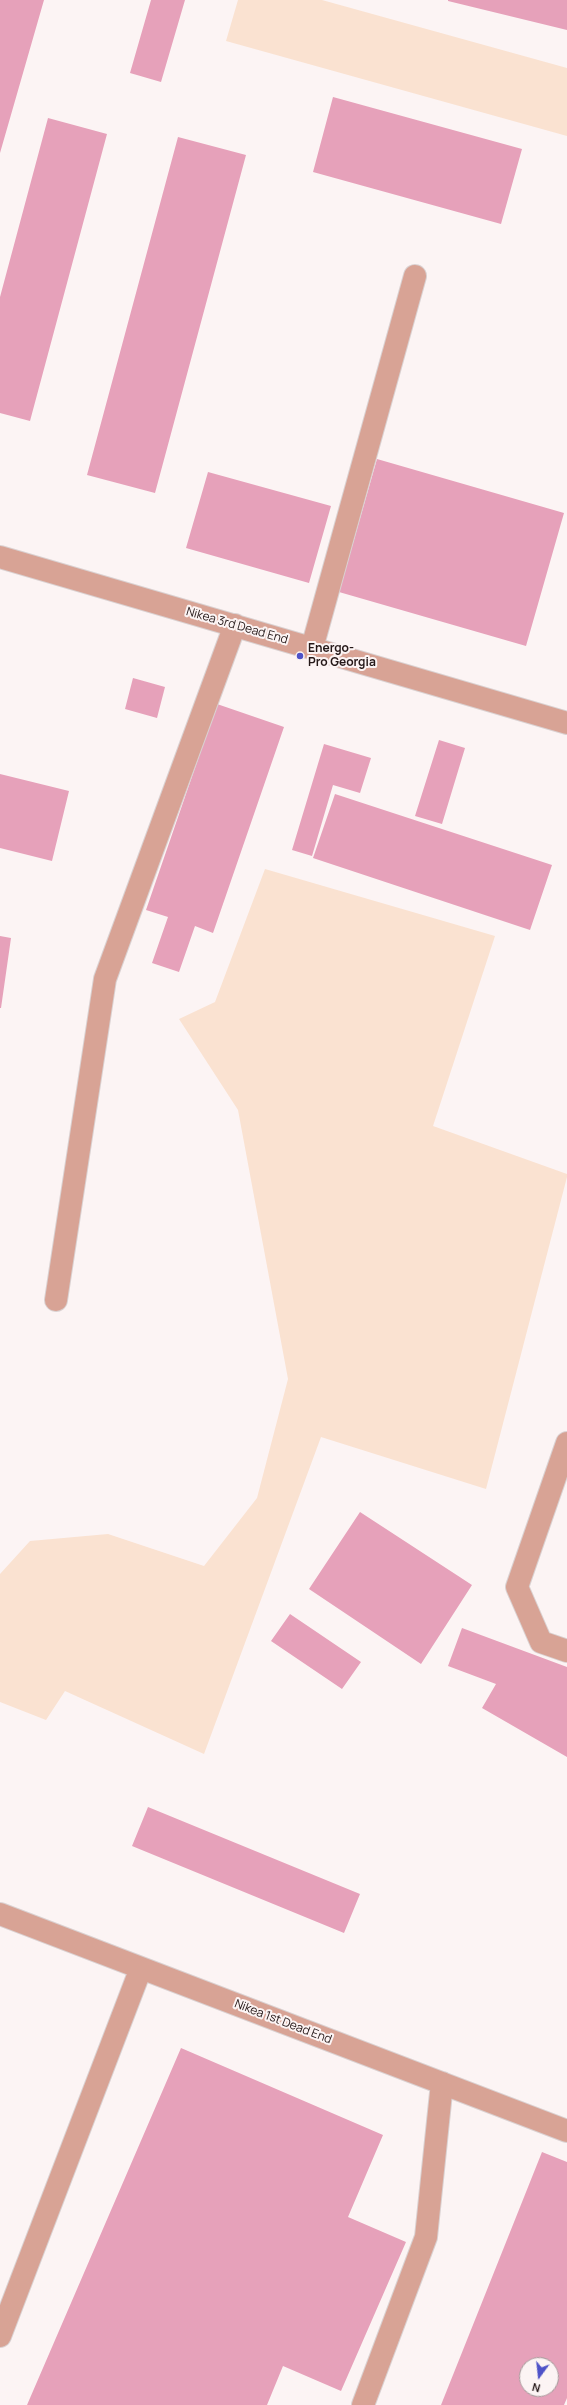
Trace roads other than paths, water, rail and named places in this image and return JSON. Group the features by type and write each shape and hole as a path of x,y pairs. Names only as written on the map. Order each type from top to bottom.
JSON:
{"street":[{"path":"312,648 415,276"},
{"name":"Nikea 3rd Dead End","path":"0,557 567,723"},
{"path":"56,1300 105,979 235,625"},
{"path":"567,1443 518,1587 541,1642 567,1651"},
{"name":"Nikea 1st Dead End","path":"0,1914 567,2130"},
{"path":"0,2336 142,1968"},
{"path":"363,2405 426,2237 442,2083"}],"place":[{"name":"Energo- Pro Georgia","path":"300,656"}]}
